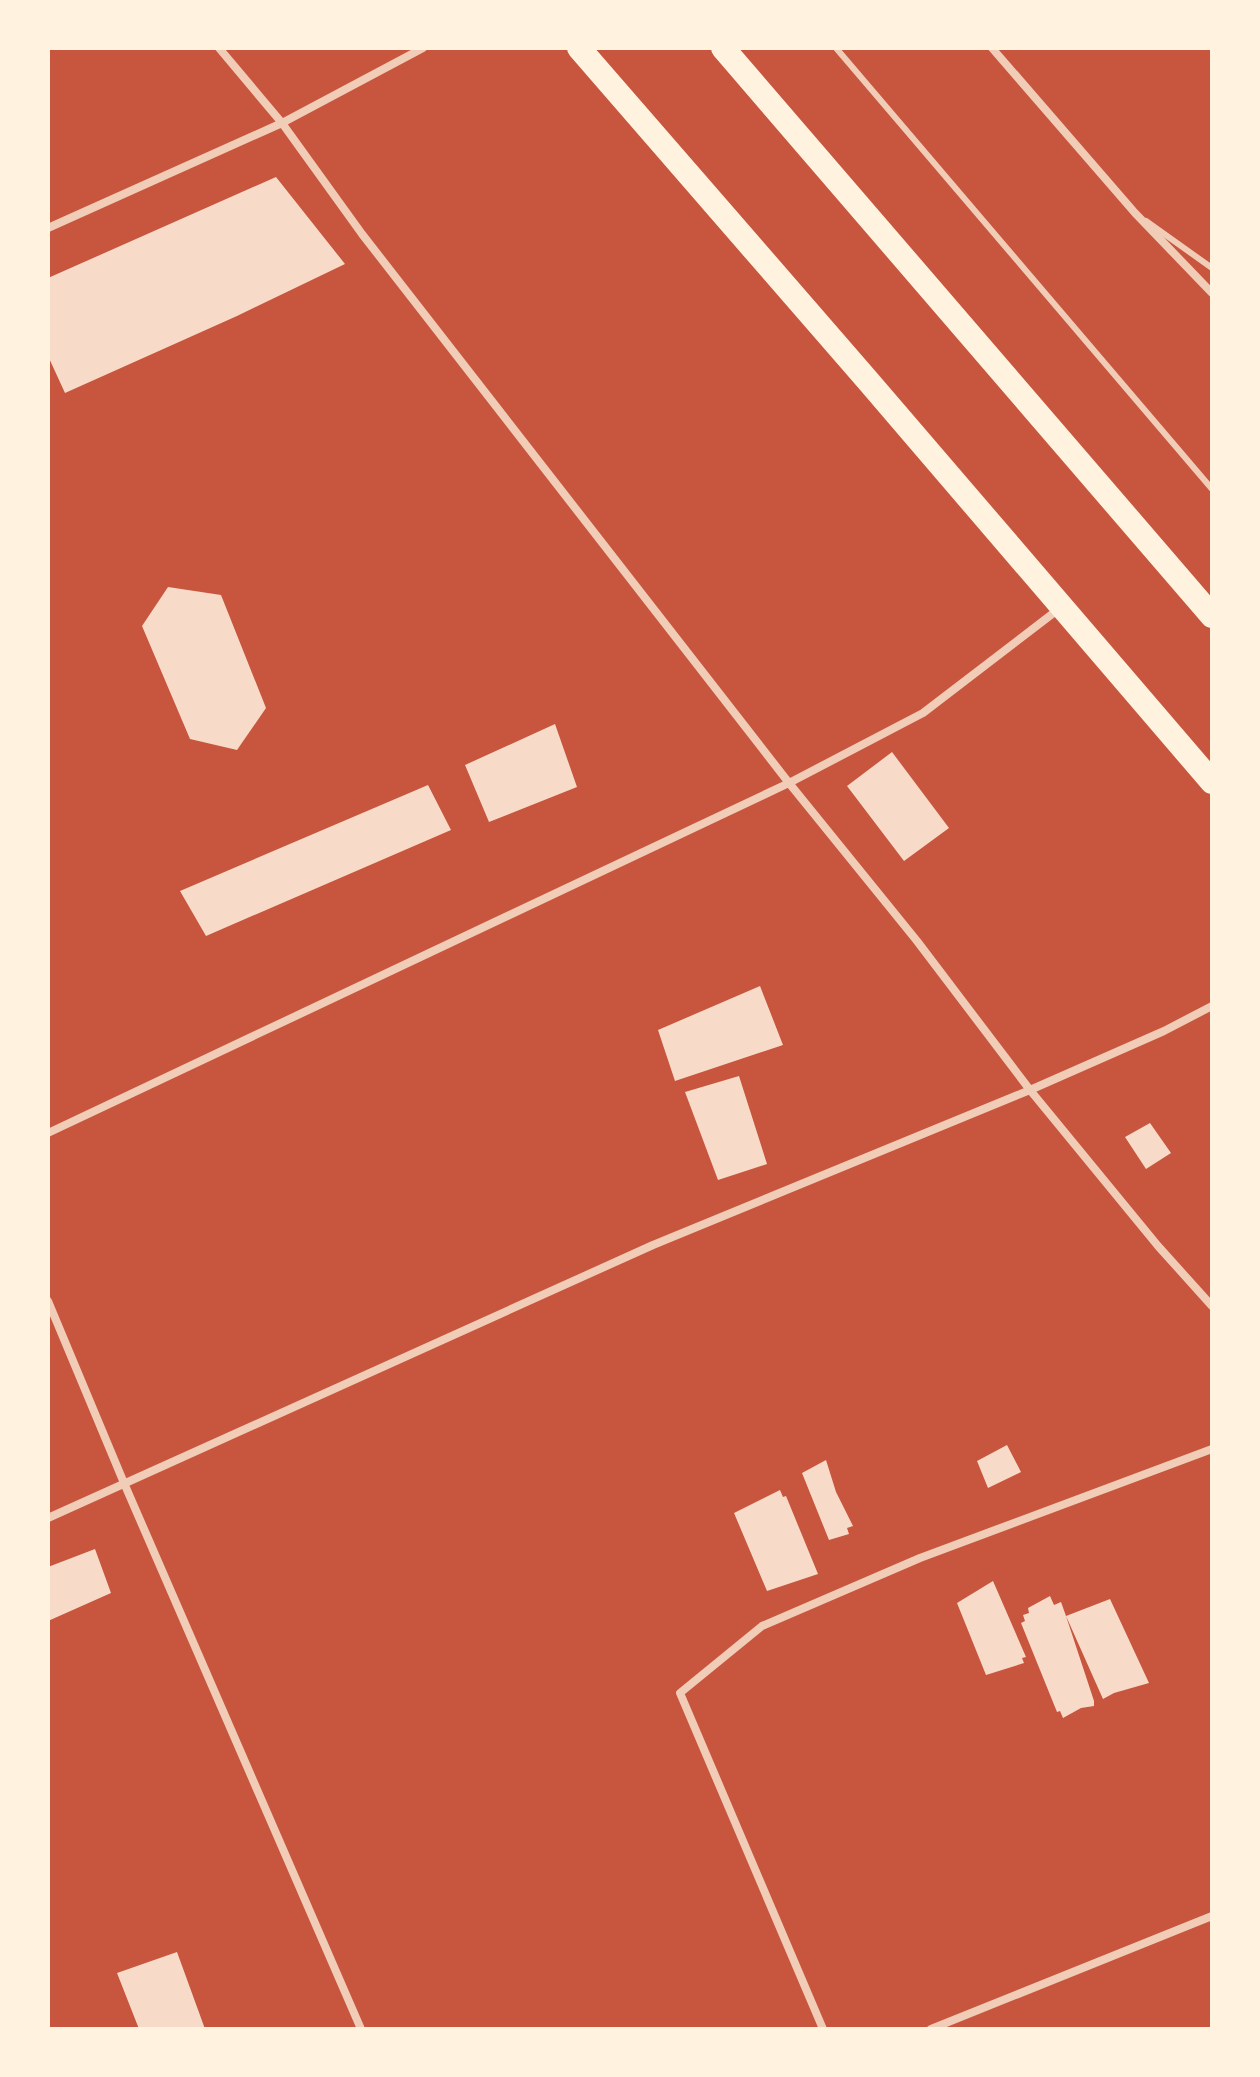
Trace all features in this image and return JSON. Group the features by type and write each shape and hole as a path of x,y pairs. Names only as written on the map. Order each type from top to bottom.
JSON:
{"highway":[{"path":"579,48 1212,782"},
{"path":"723,48 1212,616"}],"street":[{"path":"219,48 282,123 362,234 789,783 917,941 1030,1090 1158,1246 1212,1306"},
{"path":"48,228 282,123 423,48"},
{"path":"992,48 1135,213 1212,293"},
{"path":"48,1133 789,783 923,713 1062,607"},
{"path":"48,1518 653,1245 1030,1090 1164,1031 1212,1006"},
{"path":"48,1301 361,2029"},
{"path":"823,2029 680,1693 762,1626 920,1558 1212,1449"},
{"path":"931,2029 1212,1916"}],"lane":[{"path":"836,48 1212,489"},
{"path":"1135,213 1212,268"}],"building":[{"path":"276,177 345,264 65,393 48,356 48,278"},
{"path":"168,587 221,595 266,708 237,750 190,739 142,626"},
{"path":"555,724 577,787 489,822 465,765"},
{"path":"892,752 949,828 904,861 847,786"},
{"path":"428,785 451,830 206,936 180,891"},
{"path":"760,986 783,1045 675,1081 658,1030"},
{"path":"739,1076 767,1164 718,1180 685,1092"},
{"path":"1150,1123 1171,1153 1146,1169 1125,1137"},
{"path":"1007,1445 1021,1472 988,1488 977,1461"},
{"path":"826,1460 836,1492 853,1526 847,1528 849,1534 829,1540 802,1473"},
{"path":"780,1490 783,1497 786,1496 818,1574 767,1591 734,1513"},
{"path":"95,1549 111,1593 48,1621 48,1567"},
{"path":"993,1581 1026,1657 1022,1658 1024,1663 986,1675 957,1603"},
{"path":"1050,1596 1054,1605 1061,1602 1094,1701 1094,1706 1081,1708 1063,1718 1060,1711 1057,1712 1021,1623 1025,1621 1023,1615 1029,1613 1028,1608"},
{"path":"1110,1599 1149,1683 1103,1699 1066,1616"},
{"path":"177,1952 205,2029 139,2029 117,1973"}]}
